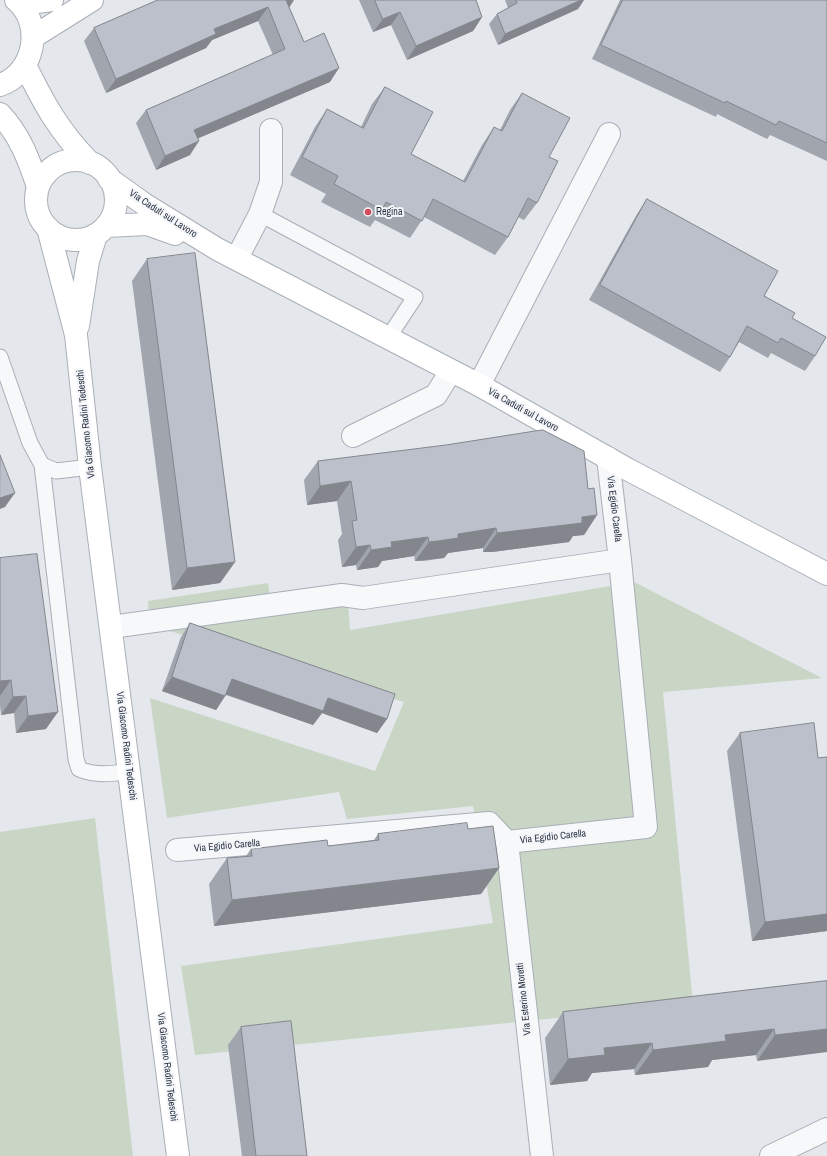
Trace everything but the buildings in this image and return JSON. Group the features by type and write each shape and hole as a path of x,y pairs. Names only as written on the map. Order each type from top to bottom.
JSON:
{"main road":[{"path":"0,85 15,77 25,65 31,52 33,37 30,19 19,1 52,0"},
{"path":"33,37 92,0"},
{"path":"25,65 46,108 57,126 90,163"},
{"path":"0,114 14,129 20,140 38,187"},
{"path":"80,160 101,169 110,179 115,190 116,203 113,216 101,230 84,239 71,240 58,236 41,220 37,209 36,198 38,187 50,170 59,164 80,160"},
{"name":"Via Caduti sul Lavoro","path":"110,179 144,204 217,249"},
{"name":"Via Caduti sul Lavoro","path":"101,230 147,224 217,249 236,258 451,371 608,458 827,574"},
{"name":"Via Giacomo Radini Tedeschi","path":"48,228 76,335 90,467 178,1156"},
{"name":"Via Giacomo Radini Tedeschi","path":"76,335 88,261 101,230"}],"street":[{"path":"236,258 260,214 271,182 271,130"},
{"path":"478,386 609,134"},
{"path":"353,436 436,395 451,371"},
{"name":"Via Egidio Carella","path":"177,850 489,824 507,842 646,827 620,560 608,458"},
{"path":"111,627 342,595 363,598 620,560"},
{"name":"Via Esterino Moretti","path":"507,842 542,1156"},
{"path":"771,1156 792,1151 827,1129"}],"lane":[{"path":"260,214 415,297 388,338"},
{"path":"0,357 30,443 42,465 76,759 79,768 88,773 107,774 129,771"},
{"path":"42,465 56,471 90,467"}],"green space":[{"path":"634,582 822,678 663,692 693,1004 195,1055 181,966 493,923 473,806 347,819 339,792 167,818 150,698 375,771 404,702 150,625 148,601 268,583 272,612 348,602 350,630"},
{"path":"95,818 133,1156 0,1156 0,832"}],"place":[{"name":"Regina","path":"368,212"}]}
